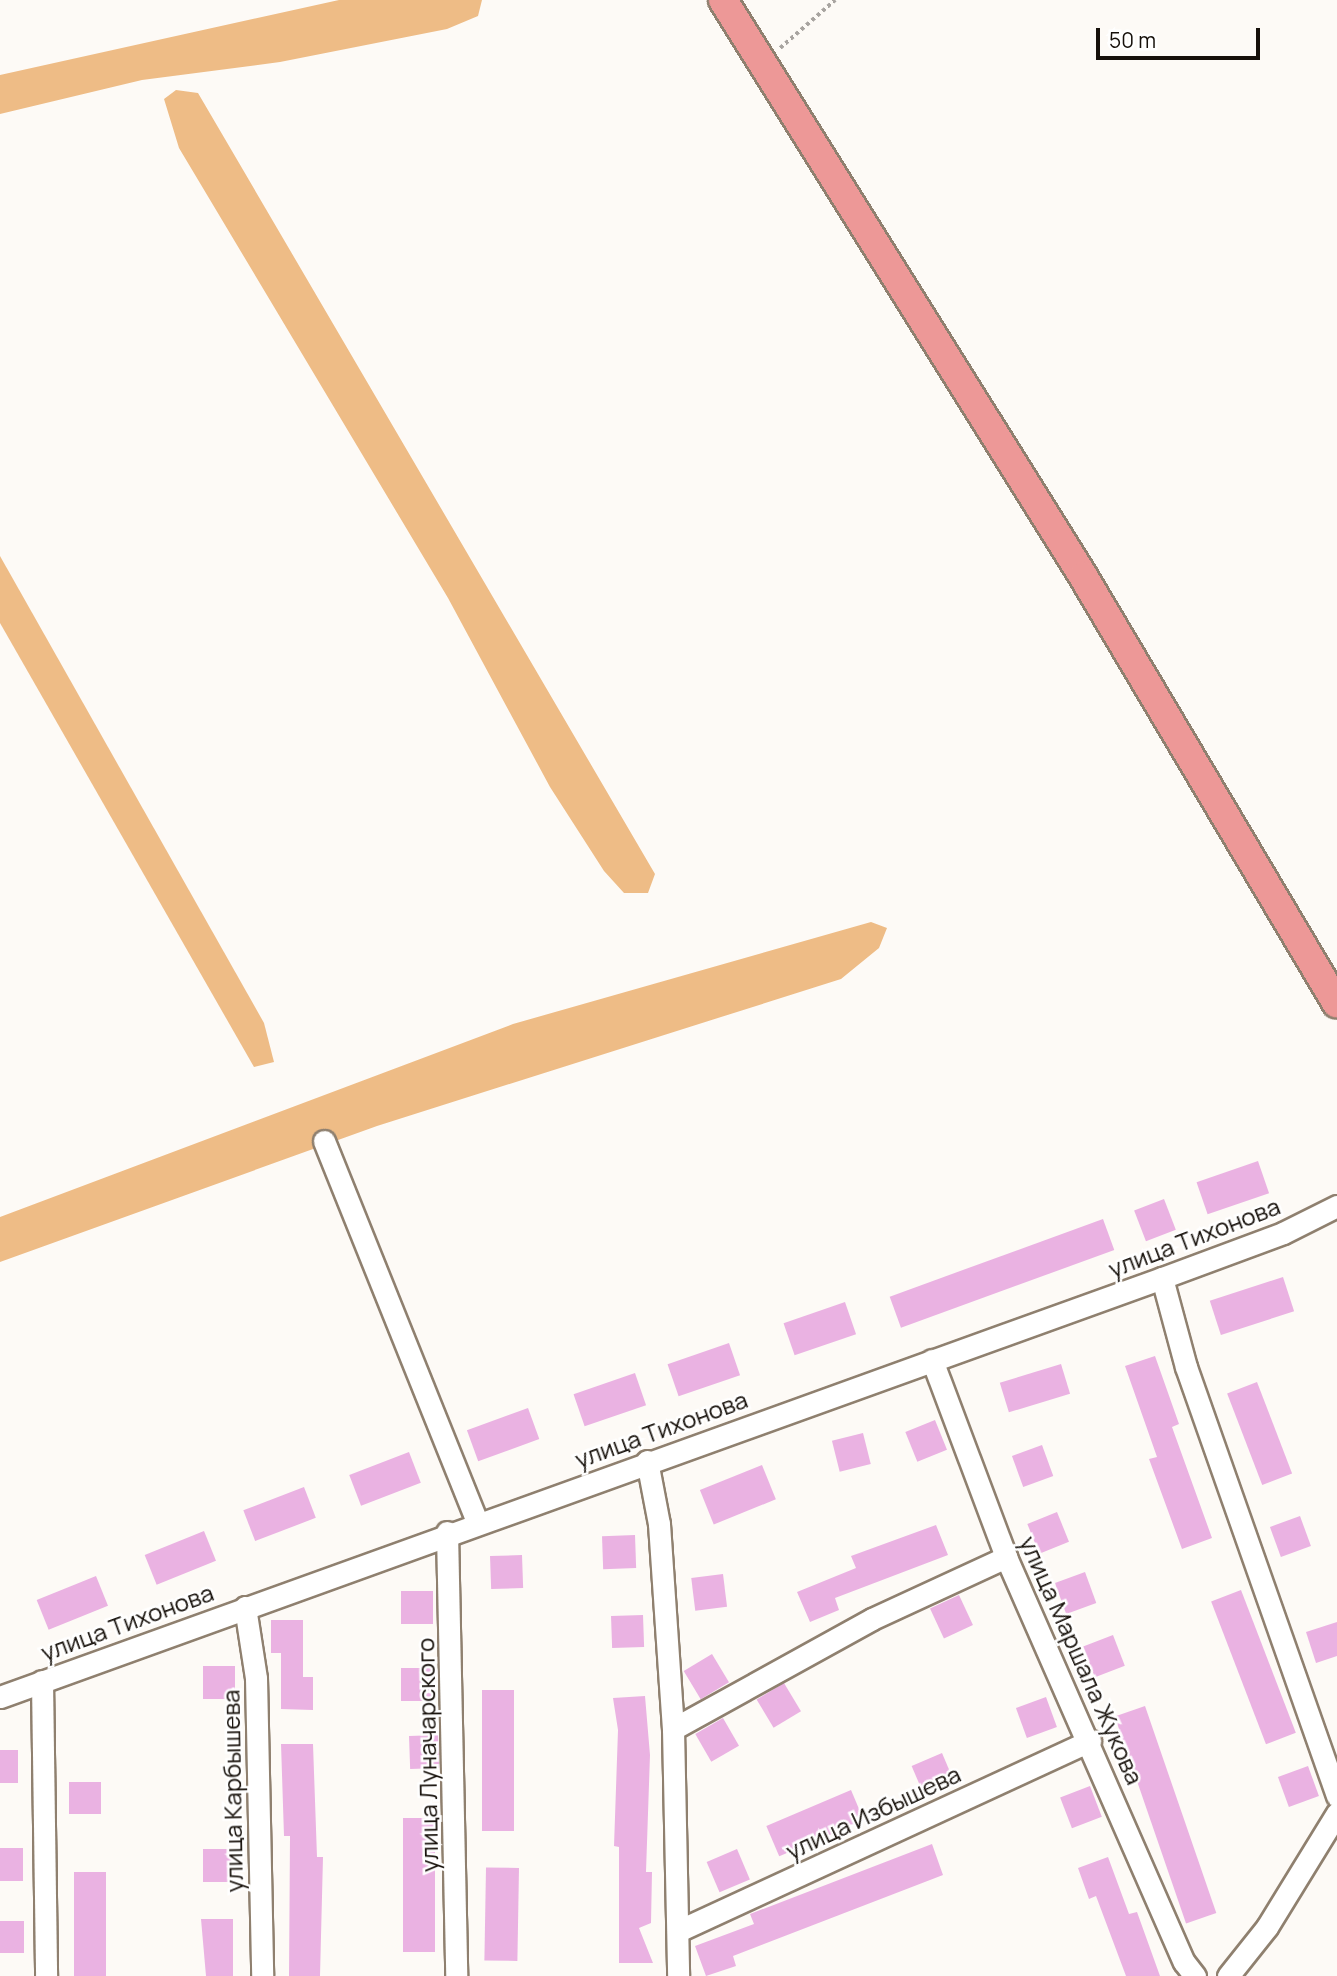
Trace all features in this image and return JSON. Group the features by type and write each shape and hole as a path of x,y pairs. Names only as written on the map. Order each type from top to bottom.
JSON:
{"main road":[{"path":"723,0 1090,588 1337,1003"}],"street":[{"path":"324,1141 477,1522"},
{"name":"улица Тихонова","path":"0,1697 447,1532 1162,1278 1283,1233 1337,1206"},
{"path":"1162,1278 1186,1367 1337,1796"},
{"name":"улица Маршала Жукова","path":"932,1360 1006,1557 1090,1741 1184,1962 1195,1976"},
{"path":"648,1461 659,1524 673,1729 678,1976"},
{"name":"улица Луначарского","path":"447,1532 456,1976"},
{"path":"673,1729 872,1619 1006,1557"},
{"name":"улица Карбышева","path":"245,1606 256,1678 262,1976"},
{"path":"42,1681 46,1976"},
{"name":"улица Избышева","path":"678,1931 1090,1741"},
{"path":"1228,1976 1267,1927 1337,1813"}],"path":[{"path":"762,63 835,0"}],"shaded area":[{"path":"339,0 482,0 478,16 447,29 280,62 142,80 0,114 0,75"},
{"path":"176,90 198,93 655,874 648,893 624,893 604,871 550,787 448,598 179,148 164,99"},
{"path":"0,556 264,1023 274,1062 254,1067 0,623"},
{"path":"871,922 887,928 879,948 841,979 377,1126 0,1262 0,1217 513,1024"}],"building":[{"path":"1258,1161 1269,1193 1208,1214 1197,1182"},
{"path":"1164,1199 1176,1230 1146,1241 1134,1210"},
{"path":"1103,1219 1114,1250 901,1328 890,1297"},
{"path":"1283,1277 1294,1311 1221,1335 1210,1301"},
{"path":"845,1302 856,1334 795,1355 784,1323"},
{"path":"729,1343 740,1375 679,1396 668,1364"},
{"path":"1155,1356 1179,1424 1172,1427 1212,1538 1182,1549 1149,1459 1157,1457 1125,1366"},
{"path":"1061,1364 1070,1394 1009,1412 1000,1383"},
{"path":"635,1373 646,1405 585,1426 574,1394"},
{"path":"1257,1382 1292,1473 1262,1485 1227,1393"},
{"path":"528,1408 539,1439 478,1461 467,1430"},
{"path":"935,1420 947,1450 917,1462 905,1432"},
{"path":"863,1433 871,1464 840,1472 832,1441"},
{"path":"1042,1445 1053,1476 1023,1487 1012,1456"},
{"path":"409,1452 421,1483 361,1506 349,1475"},
{"path":"762,1465 776,1499 714,1524 700,1490"},
{"path":"304,1487 316,1518 255,1541 243,1510"},
{"path":"1057,1512 1069,1542 1039,1554 1027,1524"},
{"path":"1300,1516 1311,1546 1281,1557 1270,1527"},
{"path":"936,1525 948,1555 835,1598 839,1610 810,1622 797,1592 856,1568 851,1556"},
{"path":"204,1531 216,1561 157,1585 145,1555"},
{"path":"635,1535 636,1568 603,1569 602,1536"},
{"path":"522,1555 523,1588 491,1589 490,1556"},
{"path":"1085,1572 1096,1603 1066,1614 1055,1583"},
{"path":"723,1574 727,1607 695,1611 691,1578"},
{"path":"96,1576 108,1606 49,1630 37,1600"},
{"path":"1241,1590 1296,1733 1266,1744 1211,1601"},
{"path":"401,1591 433,1591 433,1624 401,1624"},
{"path":"959,1595 973,1625 944,1638 930,1609"},
{"path":"643,1615 644,1647 612,1648 611,1616"},
{"path":"271,1620 303,1620 303,1677 313,1677 313,1710 281,1709 281,1653 271,1653"},
{"path":"1337,1622 1337,1656 1316,1663 1306,1632"},
{"path":"1113,1635 1125,1666 1095,1677 1083,1646"},
{"path":"712,1654 729,1682 701,1699 684,1671"},
{"path":"203,1666 235,1666 235,1699 203,1699"},
{"path":"401,1668 433,1668 433,1701 401,1701"},
{"path":"784,1683 801,1711 774,1728 757,1699"},
{"path":"482,1690 514,1690 514,1831 482,1831"},
{"path":"645,1696 650,1755 646,1872 652,1872 651,1923 639,1928 653,1963 619,1963 619,1847 614,1846 618,1730 613,1698"},
{"path":"1046,1697 1057,1727 1027,1738 1016,1708"},
{"path":"1145,1706 1216,1913 1186,1923 1115,1716"},
{"path":"723,1718 739,1746 711,1762 695,1734"},
{"path":"438,1735 439,1768 410,1769 409,1736"},
{"path":"281,1744 313,1744 317,1857 323,1857 320,1976 289,1976 290,1836 284,1836"},
{"path":"0,1750 18,1750 18,1783 0,1783"},
{"path":"942,1753 955,1783 925,1796 912,1766"},
{"path":"1308,1766 1319,1796 1289,1807 1278,1777"},
{"path":"69,1782 101,1782 101,1814 69,1814"},
{"path":"1090,1786 1102,1817 1072,1828 1060,1797"},
{"path":"851,1790 864,1820 779,1856 766,1826"},
{"path":"403,1818 435,1818 435,1952 403,1952"},
{"path":"932,1844 943,1875 733,1956 736,1966 706,1976 695,1946 754,1924 750,1914"},
{"path":"0,1848 23,1848 23,1881 0,1881"},
{"path":"203,1849 235,1849 235,1882 203,1882"},
{"path":"737,1849 750,1879 720,1892 707,1862"},
{"path":"1108,1857 1129,1914 1137,1912 1160,1976 1126,1976 1096,1896 1089,1899 1078,1868"},
{"path":"486,1867 519,1868 517,1961 484,1960"},
{"path":"74,1872 106,1872 106,1976 74,1976"},
{"path":"201,1919 233,1919 233,1976 206,1976"},
{"path":"0,1921 24,1921 24,1953 0,1953"}]}
